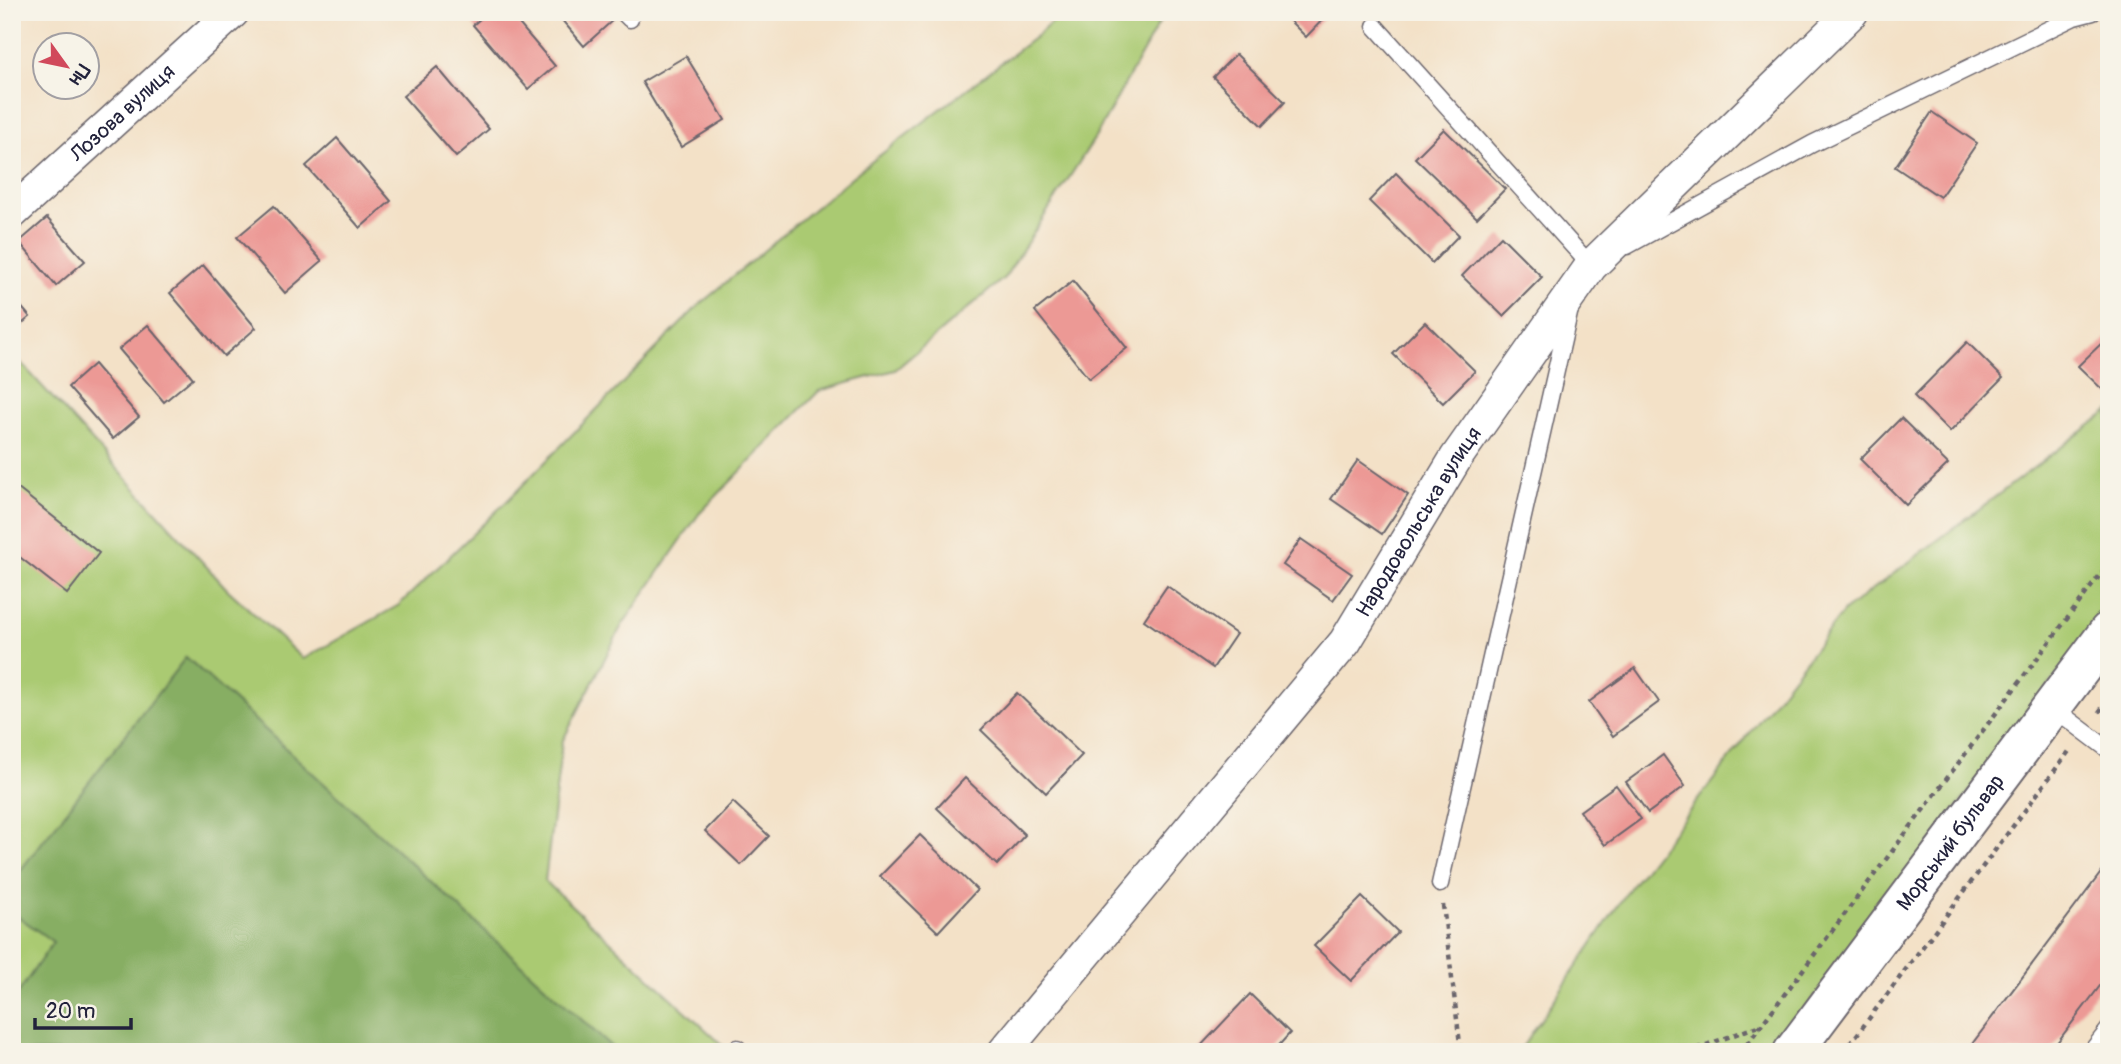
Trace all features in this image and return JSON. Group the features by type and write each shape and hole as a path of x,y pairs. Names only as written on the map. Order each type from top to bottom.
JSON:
{"street":[{"name":"Лозова вулиця","path":"12,213 233,12"},
{"name":"Народовольська вулиця","path":"1004,1052 1345,642 1456,458 1583,277 1852,12"},
{"name":"Морський бульвар","path":"1793,1052 2109,631"}],"lane":[{"path":"1440,884 1583,277 1812,144 2074,17 2093,12"},
{"path":"1375,26 1583,277"},
{"path":"2052,707 2109,750"},
{"path":"2091,1052 2109,1029"}],"path":[{"path":"1741,1052 2109,563"},
{"path":"1844,1052 2109,699"},
{"path":"1440,884 1461,1052"},
{"path":"1687,1052 1762,1025"}],"green space":[{"path":"1062,12 1165,12 1096,136 1005,277 895,370 819,391 699,514 621,627 562,742 545,881 730,1052 12,1052 12,353 227,589 303,659 399,605 508,500 698,306 854,175 1039,34"},
{"path":"2109,411 2109,606 1773,1052 1519,1052 1629,889 1844,611"},
{"path":"186,657 617,1052 12,1052 12,1002 53,942 12,912 12,881"}],"building":[{"path":"488,12 509,12 555,66 528,89 473,25"},
{"path":"555,12 606,12 613,20 584,46"},
{"path":"1281,12 1330,12 1306,37"},
{"path":"1236,54 1285,102 1262,126 1213,77"},
{"path":"686,56 725,120 681,147 642,82"},
{"path":"437,67 489,129 456,157 403,96"},
{"path":"1932,112 1977,143 1940,197 1895,167"},
{"path":"1444,129 1505,189 1477,218 1415,158"},
{"path":"337,138 391,201 360,228 306,166"},
{"path":"1396,173 1459,235 1432,263 1369,201"},
{"path":"274,206 322,261 285,293 237,237"},
{"path":"47,218 85,261 56,286 19,242"},
{"path":"1501,236 1542,277 1503,316 1462,276"},
{"path":"203,265 256,328 224,356 170,293"},
{"path":"1073,281 1127,348 1089,379 1035,311"},
{"path":"12,296 30,317 12,332"},
{"path":"1425,322 1475,371 1443,403 1393,354"},
{"path":"148,325 193,378 164,402 119,349"},
{"path":"2109,336 2109,396 2078,366"},
{"path":"1967,342 2003,378 1950,432 1914,396"},
{"path":"94,364 139,417 113,439 68,387"},
{"path":"1901,418 1948,464 1906,505 1860,459"},
{"path":"1358,460 1408,495 1382,534 1331,499"},
{"path":"12,484 99,553 67,594 12,551"},
{"path":"1301,539 1352,574 1333,600 1283,565"},
{"path":"1167,586 1236,634 1213,668 1144,620"},
{"path":"1635,668 1659,702 1613,736 1589,702"},
{"path":"1017,693 1082,755 1046,793 981,730"},
{"path":"1663,755 1685,786 1648,813 1626,782"},
{"path":"965,778 1025,835 997,865 937,808"},
{"path":"1616,785 1641,819 1605,845 1580,811"},
{"path":"733,802 769,836 741,865 705,831"},
{"path":"920,835 977,890 938,932 880,876"},
{"path":"2109,862 2109,974 2050,1052 1966,1052"},
{"path":"1362,897 1398,932 1351,981 1314,946"},
{"path":"1250,994 1290,1033 1273,1052 1195,1052"}]}
